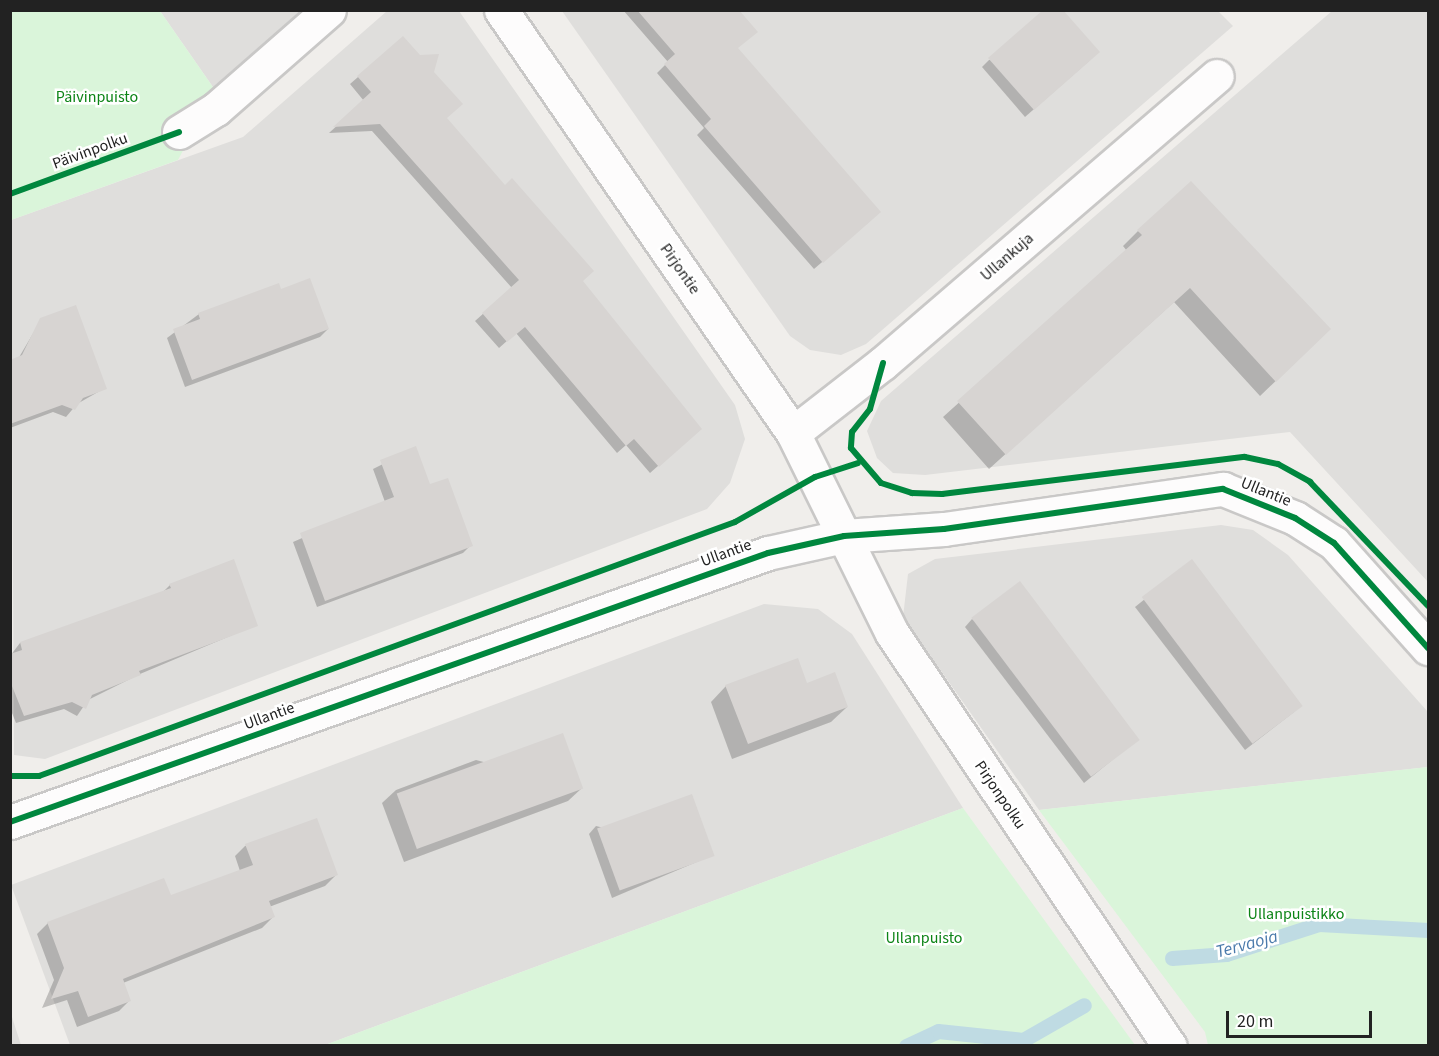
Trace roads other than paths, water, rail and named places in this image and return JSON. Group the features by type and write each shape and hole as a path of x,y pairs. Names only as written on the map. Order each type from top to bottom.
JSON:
{"street":[{"path":"179,132 216,109 329,10"},
{"name":"Pirjontie","path":"501,10 793,433 844,536"},
{"name":"Ullankuja","path":"793,433 883,363 1217,76"},
{"name":"Ullantie","path":"10,822 768,553 844,536 944,529 1223,489 1295,518 1334,543 1428,648"},
{"name":"Pirjonpolku","path":"844,536 892,633 1170,1046"}],"waterway":[{"name":"Tervaoja","path":"1172,958 1226,954 1319,924 1428,930"},
{"name":"Tervaoja","path":"906,1046 938,1031 1023,1040 1084,1005"}],"park label":[{"name":"Päivinpuisto","path":"97,97"},
{"name":"Ullanpuistikko","path":"1296,914"},
{"name":"Ullanpuisto","path":"924,938"}]}
